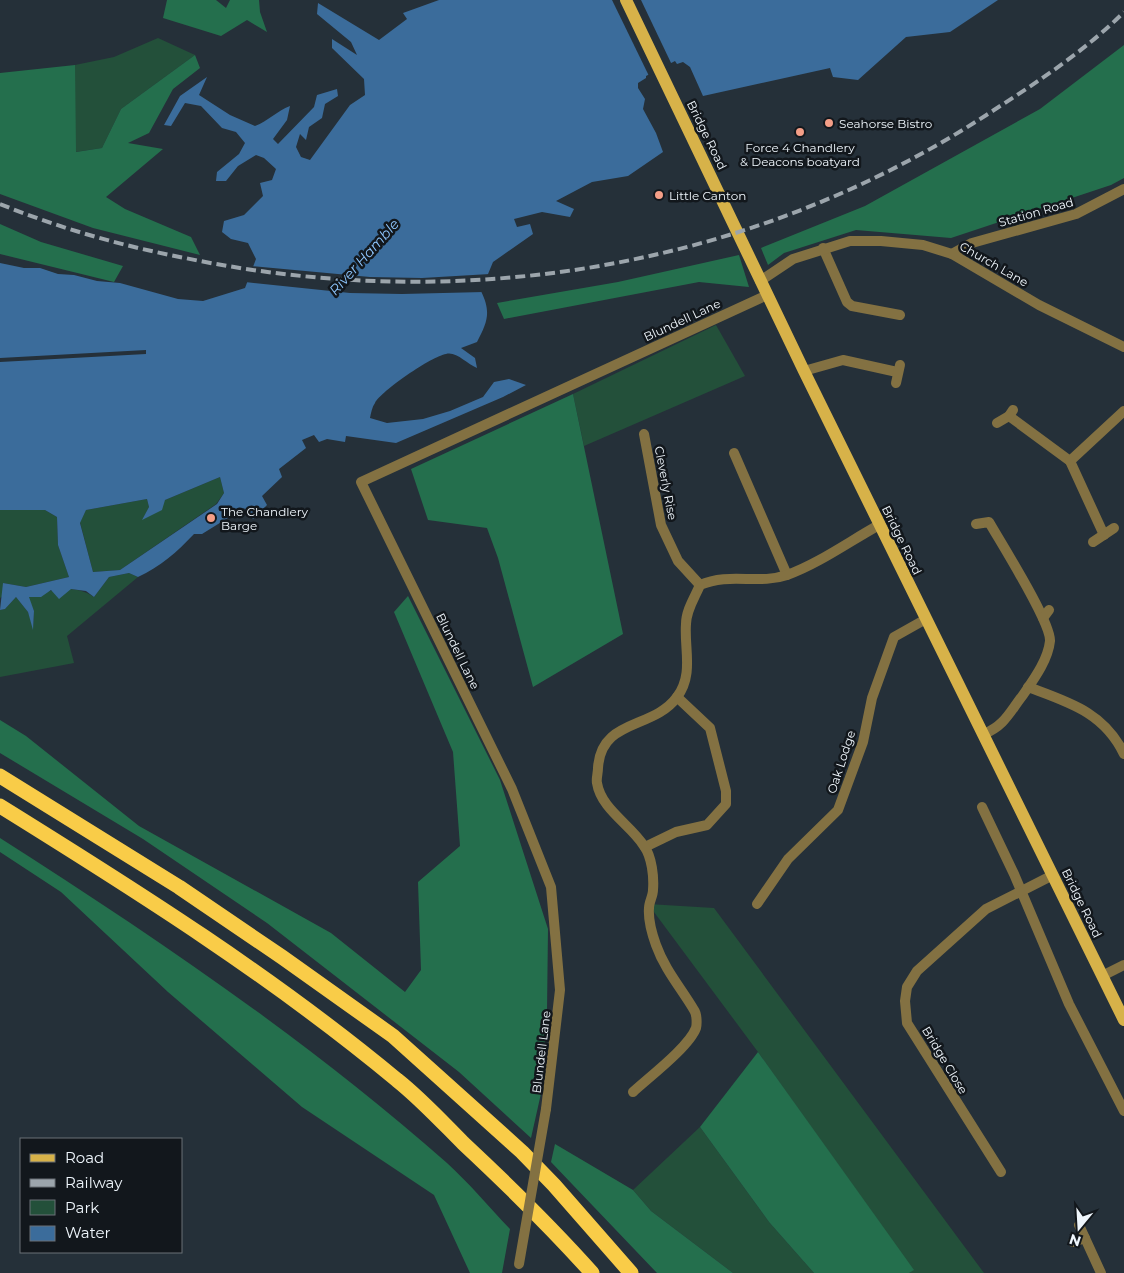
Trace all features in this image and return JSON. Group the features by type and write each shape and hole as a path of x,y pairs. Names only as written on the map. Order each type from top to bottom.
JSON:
{"highway":[{"path":"0,776 179,887 393,1036 522,1152 554,1185 630,1273"},
{"path":"0,806 191,927 256,971 346,1039 421,1102 514,1191 592,1273"}],"main road":[{"name":"Bridge Road","path":"626,0 879,525 1124,1020"}],"street":[{"name":"Station Road","path":"952,254 972,243 1076,214 1124,189"},
{"name":"Church Lane","path":"760,281 793,259 850,241 881,241 923,245 952,254 1039,305 1124,347"},
{"path":"823,248 847,302 852,306 900,316"},
{"name":"Blundell Lane","path":"518,1268 546,1109 560,990 551,887 512,789 360,482 767,295"},
{"path":"804,371 842,360 898,374"},
{"path":"1070,461 1124,411"},
{"path":"997,423 1011,412 1070,461 1104,535"},
{"name":"Cleverly Rise","path":"644,434 661,525 678,561 700,585"},
{"path":"734,453 787,575"},
{"path":"976,524 989,522 1046,614 1050,638 1046,656 1028,687 999,728 984,734"},
{"path":"633,1092 690,1040 696,1026 696,1012 674,982 653,936 648,907 653,890 652,867 645,847 604,800 597,783 598,761 603,745 613,734 664,710 677,697 684,684 688,662 686,624 688,612 700,585 716,578 762,579 787,575 879,525"},
{"path":"1093,542 1114,528"},
{"name":"Oak Lodge","path":"757,904 788,859 838,810 863,742 872,698 894,637 926,619"},
{"path":"1028,687 1086,711 1107,727 1124,754"},
{"path":"645,847 676,832 707,825 726,804 726,791 710,728 677,697"},
{"path":"982,807 1014,874 1069,1004 1101,1059 1124,1111"},
{"name":"Bridge Close","path":"1001,1172 908,1023 905,1001 907,987 917,972 986,909 1053,875"},
{"path":"1102,976 1124,965"},
{"path":"1079,1225 1100,1273"},
{"path":"1073,1242 1085,1238"}],"green space":[{"path":"167,0 216,0 226,8 230,0 259,0 260,12 267,32 247,20 221,36 163,18"},
{"path":"158,38 195,55 121,109 102,148 75,152 75,65 114,57"},
{"path":"1124,45 1124,178 1111,185 951,238 856,230 784,253 768,265 761,248 865,206 1040,109"},
{"path":"195,55 200,68 173,89 149,133 128,143 163,149 106,197 125,209 191,237 200,255 93,228 0,194 0,73 75,65 76,152 102,148 121,109"},
{"path":"0,224 41,242 123,266 114,282 0,254"},
{"path":"739,255 749,287 699,282 504,319 497,303 618,282"},
{"path":"716,325 745,376 584,446 573,394"},
{"path":"573,394 623,634 533,687 498,558 487,528 428,520 411,469"},
{"path":"220,477 224,493 216,504 120,570 93,572 80,522 86,510 147,499 149,507 143,519 165,500"},
{"path":"0,510 45,510 57,517 58,545 69,577 26,587 3,583 3,596 0,598"},
{"path":"129,573 138,577 67,636 74,663 0,677 0,610 5,609 16,597 28,612 33,627 34,611 28,597 53,590 70,589 78,590 94,597 109,577"},
{"path":"408,596 500,780 548,929 547,1011 542,1089 531,1138 459,1072 267,923 143,839 0,753 0,720 26,736 139,826 331,933 405,992 421,970 418,882 460,846 453,752 394,612"},
{"path":"0,838 116,913 230,992 341,1075 447,1163 510,1229 502,1273 470,1273 434,1195 302,1107 168,992 61,892 0,852"},
{"path":"648,904 714,908 984,1273 909,1273 913,1270 758,1052"},
{"path":"758,1052 914,1270 909,1273 814,1273 769,1222 700,1127"},
{"path":"700,1127 769,1222 814,1273 733,1273 651,1211 633,1190"},
{"path":"555,1144 633,1190 651,1211 733,1273 657,1273 551,1162"}],"water":[{"name":"River Hamble","path":"439,0 998,0 950,32 906,37 858,80 833,77 830,68 703,96 690,67 683,62 677,64 675,61 646,76 646,78 638,83 638,88 645,99 643,109 656,133 663,152 628,176 592,182 556,201 574,209 570,217 542,212 514,219 517,227 530,224 533,234 493,262 481,291 487,311 484,328 477,342 461,348 475,358 477,368 454,354 439,356 396,383 379,398 374,405 370,418 387,423 423,419 450,411 483,397 494,382 509,379 526,385 503,397 396,443 346,436 345,442 327,439 319,442 314,435 302,440 306,448 279,469 282,477 262,496 267,505 253,519 244,508 202,534 194,534 154,569 138,577 129,573 109,577 94,597 86,591 71,589 59,599 51,590 41,597 29,597 34,611 33,630 28,612 16,597 5,609 0,610 3,583 26,587 69,577 58,545 57,517 45,510 0,510 0,263 24,268 40,268 58,274 74,275 97,281 120,283 178,299 203,301 245,288 256,259 248,243 231,239 222,232 224,221 244,215 263,196 260,183 272,180 276,169 264,158 256,155 238,166 226,181 216,181 217,172 239,154 245,143 236,132 222,128 201,106 185,103 171,126 164,125 180,96 207,77 199,95 230,115 255,126 290,106 287,120 273,139 278,144 314,107 317,95 337,89 338,96 325,104 322,118 309,127 306,140 300,134 296,147 301,157 310,160 350,105 365,95 364,79 332,48 332,39 357,55 351,42 317,14 318,3 379,40 407,19 403,13","holes":["220,477 224,493 217,504 120,570 93,572 80,523 86,510 147,499 149,507 142,520 162,510 165,500"]}],"pier":[{"path":"612,0 641,0 672,65 649,76"},
{"path":"251,266 370,277 422,278 490,274 484,292 350,293 245,282"},
{"path":"146,350 146,354 0,362 0,358"}],"railway":[{"path":"0,204 91,236 138,248 185,258 290,275 396,282 501,278 605,265 707,242 806,208 902,164 994,110 1045,76 1078,52 1124,12"}],"place":[{"name":"Seahorse Bistro","path":"829,123"},
{"name":"Force 4 Chandlery & Deacons boatyard","path":"800,132"},
{"name":"Little Canton","path":"659,195"},
{"name":"The Chandlery Barge","path":"211,518"}]}
